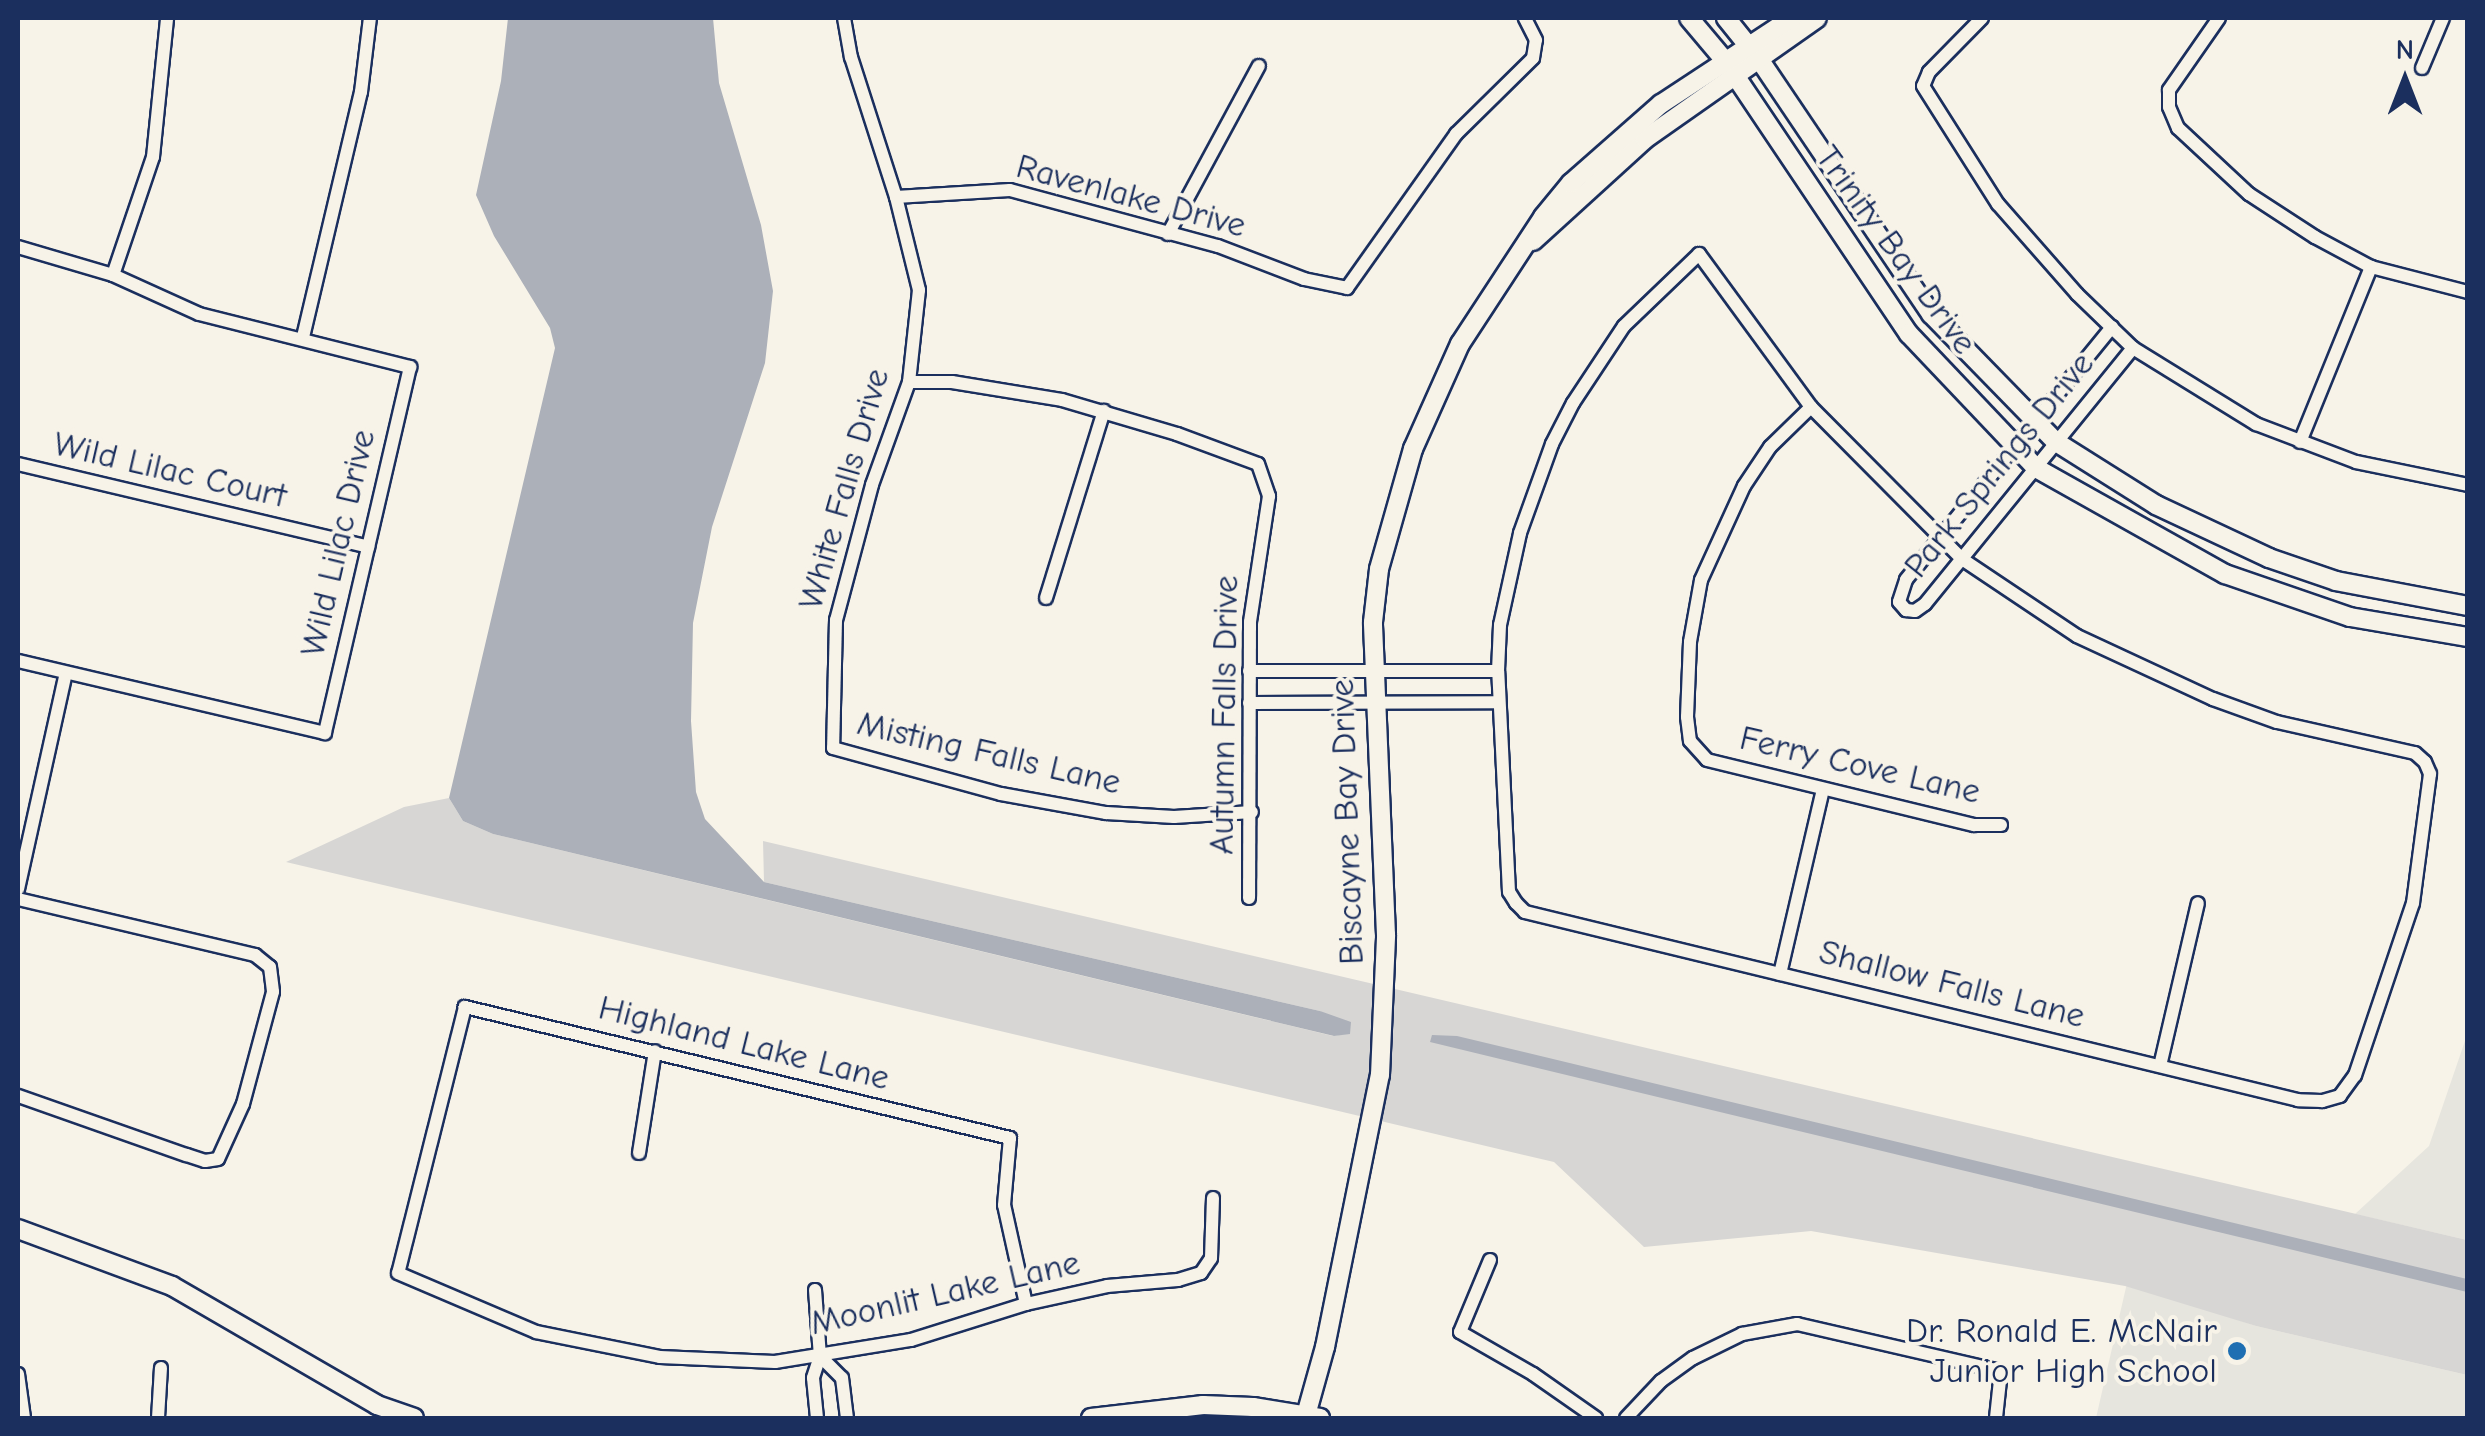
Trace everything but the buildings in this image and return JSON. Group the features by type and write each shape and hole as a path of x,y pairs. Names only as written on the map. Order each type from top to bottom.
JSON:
{"street":[{"path":"112,275 153,158 166,18"},
{"path":"18,246 112,275 199,314 303,337 361,92 370,18"},
{"name":"White Falls Drive","path":"834,748 836,620 872,485 909,382 918,290 896,197 851,57 844,18"},
{"name":"Ravenlake Drive","path":"896,197 1010,190 1218,246 1304,279 1347,288 1456,134 1533,58 1536,40 1525,18"},
{"name":"Trinity Bay Drive","path":"1690,18 1730,70 1909,334 2036,468 2225,574 2350,618 2468,637"},
{"name":"Trinity Bay Drive","path":"1726,18 1754,53 1930,314 2056,442 2156,505 2270,558 2336,581 2468,606"},
{"name":"Biscayne Bay Drive","path":"1754,53 1792,18"},
{"name":"Biscayne Bay Drive","path":"1313,1417 1363,1170 1383,1038 1386,934 1372,671 1379,569 1414,450 1460,344 1520,251 1571,183 1661,104 1730,70 1817,18"},
{"path":"1982,18 1929,72 1923,86 1998,204 2112,327 2134,348 2209,399 2300,442 2356,462 2468,485"},
{"path":"2219,18 2169,90 2169,107 2178,128 2249,194 2372,266 2468,292"},
{"path":"2422,68 2443,18"},
{"path":"1168,234 1259,66"},
{"path":"1250,703 1499,702 1498,671 1508,581 1532,493 1552,444 1573,403 1624,326 1700,254 1811,406 1962,559"},
{"path":"2300,442 2372,266"},
{"name":"Park Springs Drive","path":"2112,327 1900,590 1899,602 1906,610 1915,611 1925,604 2134,348"},
{"name":"Wild Lilac Drive","path":"66,672 325,732 410,366 303,337"},
{"path":"909,382 1014,390 1104,411 1046,598"},
{"name":"Ferry Cove Lane","path":"1811,406 1770,447 1744,486 1701,580 1690,642 1686,717 1690,741 1707,760 1974,825 2000,825"},
{"name":"Autumn Falls Drive","path":"1104,411 1246,457 1264,474 1269,496 1254,578 1249,671 1249,898"},
{"name":"Wild Lilac Court","path":"18,464 368,547"},
{"name":"Shallow Falls Lane","path":"1499,702 1509,892 1525,912 2298,1100 2322,1102 2340,1096 2355,1075 2412,903 2430,774 2415,753 2278,722 2213,699 2076,636 1962,559"},
{"path":"18,661 66,672 18,888"},
{"path":"1249,671 1498,671"},
{"name":"Misting Falls Lane","path":"834,748 984,790 1106,813 1174,817 1252,812"},
{"path":"1780,974 1823,789"},
{"path":"18,899 255,956 270,968 273,992 238,1118 218,1158 205,1161 186,1156 65,1109 18,1096"},
{"path":"2160,1066 2198,902"},
{"name":"Highland Lake Lane","path":"398,1273 465,1008 1010,1138 1004,1204 1026,1304"},
{"path":"639,1153 655,1051"},
{"name":"Moonlit Lake Lane","path":"398,1273 536,1332 642,1353 775,1362 911,1340 1026,1304 1107,1286 1178,1280 1200,1272 1211,1258 1213,1198"},
{"path":"18,1230 172,1286 375,1412 414,1418"},
{"path":"1490,1260 1460,1332 1533,1374 1596,1418"},
{"path":"815,1290 820,1356 814,1378 817,1418"},
{"path":"1626,1418 1661,1382 1693,1358 1742,1334 1797,1324 2002,1371 1996,1418"},
{"path":"820,1356 842,1378 847,1418"},
{"path":"158,1418 161,1368"},
{"path":"18,1374 24,1418"},
{"path":"1090,1418 1203,1404 1313,1417"}],"shaded area":[{"path":"508,18 713,18 719,83 761,225 773,291 765,363 712,527 693,623 691,721 696,792 705,819 764,882 1320,1011 1351,1022 1350,1034 1334,1036 493,834 463,821 449,798 555,348 550,328 494,236 476,195 501,81"},
{"path":"449,798 463,821 493,834 1333,1036 1350,1033 1320,1011 764,882 763,841 2467,1240 2467,1375 2256,1326 2125,1286 1811,1231 1644,1247 1554,1162 286,862 404,807"},
{"path":"1432,1035 1457,1036 2467,1279 2467,1292 1430,1042"},
{"path":"2467,1035 2467,1240 2355,1214 2429,1146"},
{"name":"Dr. Ronald E. McNair Junior High School","path":"2127,1283 2256,1326 2467,1375 2467,1418 2096,1418"}],"place":[{"name":"Dr. Ronald E. McNair Junior High School","path":"2237,1351"}]}
